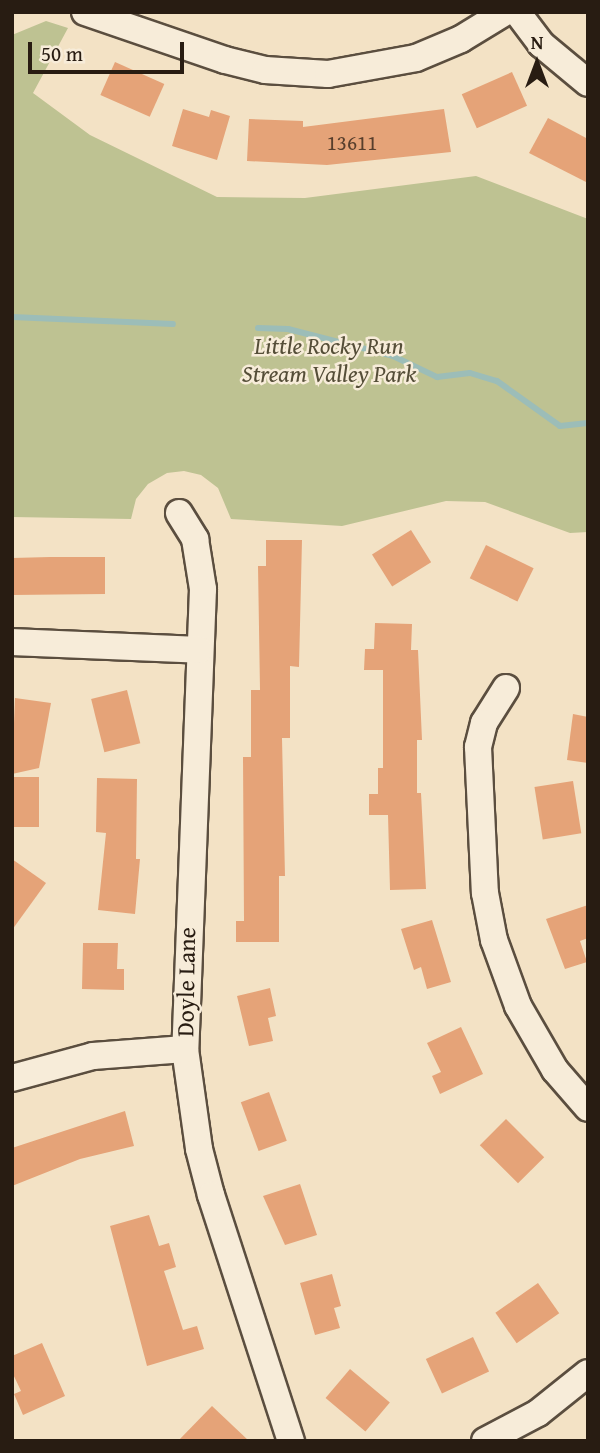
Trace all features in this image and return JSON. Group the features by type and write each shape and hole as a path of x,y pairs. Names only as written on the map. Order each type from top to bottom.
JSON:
{"street":[{"path":"85,12 225,60 265,70 328,74 416,58 461,39 505,12"},
{"path":"517,12 541,44 588,83"},
{"name":"Doyle Lane","path":"179,513 195,539 202,572 185,1049 208,1184 291,1441"},
{"path":"12,642 199,650"},
{"path":"506,688 484,723 478,747 480,846 487,905 494,940 518,1006 555,1070 588,1108"},
{"path":"12,1078 93,1056 185,1049"},
{"path":"485,1441 538,1413 588,1373"}],"green space":[{"name":"Little Rocky Run Stream Valley Park","path":"46,21 68,28 33,93 90,135 217,197 305,198 476,176 588,219 588,532 570,533 485,502 446,501 342,526 231,519 218,488 201,475 184,471 167,473 148,484 136,499 131,519 12,517 12,35"}],"building":[{"path":"115,62 164,84 150,117 100,95"},
{"path":"512,72 527,106 477,128 462,94"},
{"path":"183,109 209,117 211,110 230,116 217,160 172,146"},
{"path":"444,109 451,152 327,165 247,161 249,119 303,121 303,127"},
{"path":"548,118 588,139 588,183 529,153"},
{"path":"411,530 431,562 392,587 372,554"},
{"path":"266,540 302,540 299,667 290,666 290,738 282,738 285,876 279,876 279,942 236,942 236,921 244,921 243,757 251,757 251,690 260,690 258,566 266,566"},
{"path":"486,545 534,568 517,601 470,578"},
{"path":"105,557 105,594 12,595 12,558"},
{"path":"375,623 412,624 411,650 418,650 422,740 417,740 417,793 421,793 426,889 390,890 388,815 369,815 369,794 378,794 378,768 383,768 383,670 364,670 365,649 374,649"},
{"path":"127,690 140,743 104,752 91,699"},
{"path":"15,698 51,703 39,768 12,774"},
{"path":"573,714 588,717 588,763 567,760"},
{"path":"12,777 39,777 39,827 12,827"},
{"path":"97,778 137,779 136,859 140,859 135,914 98,910 106,833 96,832"},
{"path":"573,781 581,833 543,839 534,787"},
{"path":"12,859 46,883 12,930"},
{"path":"588,905 588,938 580,941 587,962 565,969 546,919"},
{"path":"432,920 451,982 427,989 421,967 414,970 401,929"},
{"path":"83,943 118,943 117,969 124,969 124,990 82,989"},
{"path":"270,988 276,1016 268,1018 273,1041 249,1046 237,996"},
{"path":"461,1027 483,1074 440,1094 432,1076 441,1072 427,1043"},
{"path":"269,1092 287,1141 259,1151 241,1102"},
{"path":"125,1111 134,1146 80,1159 12,1186 12,1148"},
{"path":"506,1119 544,1157 518,1183 480,1145"},
{"path":"300,1184 317,1235 285,1245 263,1196"},
{"path":"149,1215 159,1246 169,1243 176,1267 164,1271 183,1330 197,1326 204,1349 147,1366 110,1226"},
{"path":"332,1274 341,1306 334,1308 340,1328 315,1335 300,1283"},
{"path":"538,1283 559,1313 517,1343 495,1313"},
{"path":"473,1337 489,1371 442,1393 426,1359"},
{"path":"42,1343 65,1396 23,1415 14,1394 21,1391 12,1372 12,1356"},
{"path":"350,1369 390,1402 365,1432 326,1398"},
{"path":"212,1406 249,1441 178,1441"}],"waterway":[{"path":"12,317 173,324"},
{"path":"258,328 288,329 393,356 437,377 470,373 497,381 560,426 588,423"}]}
